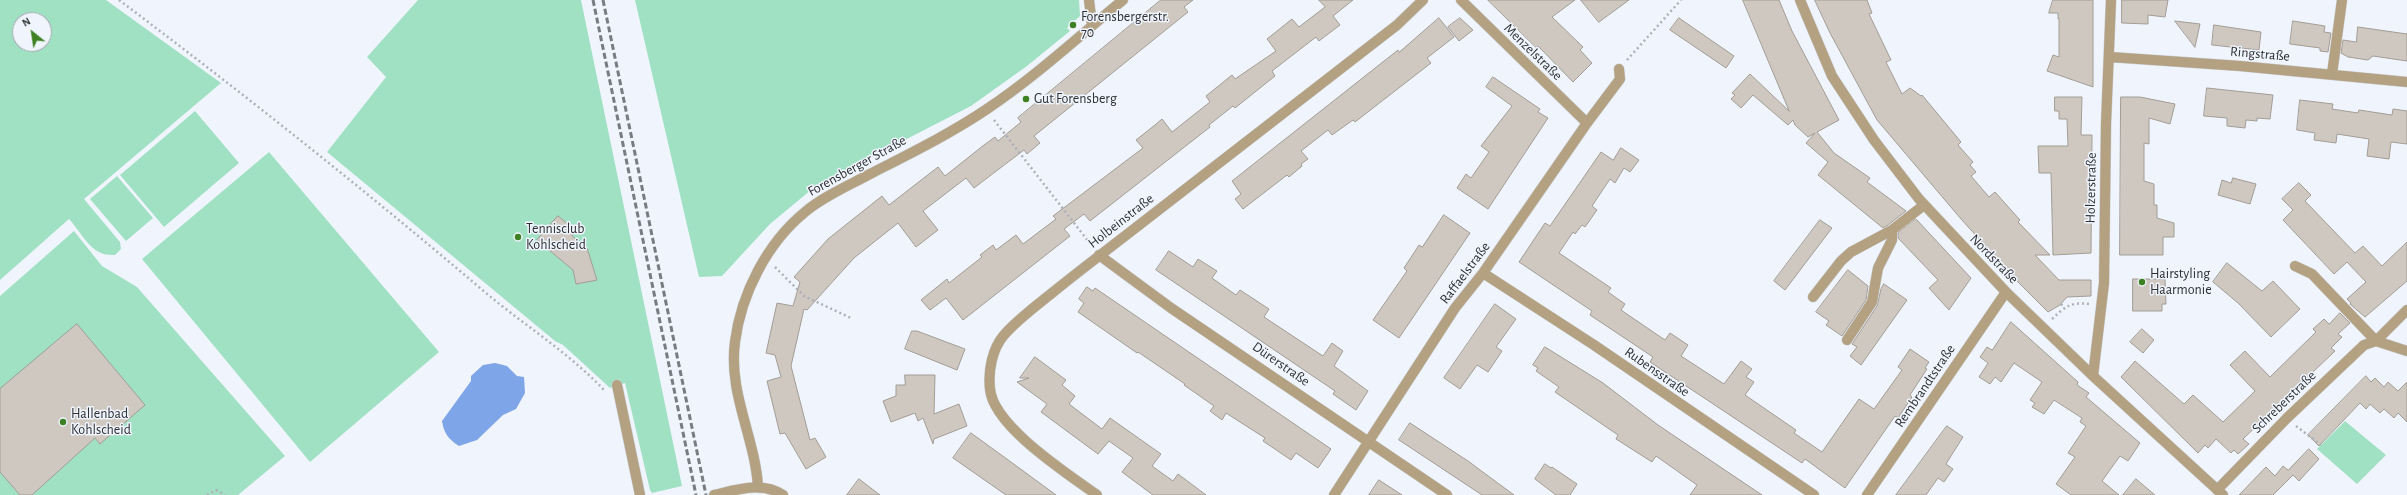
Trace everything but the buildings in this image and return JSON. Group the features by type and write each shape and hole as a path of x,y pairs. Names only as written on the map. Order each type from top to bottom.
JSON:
{"street":[{"path":"1089,0 1092,25"},
{"name":"Forensberger Straße","path":"758,487 757,470 736,395 733,371 734,342 743,303 765,258 781,235 816,205 986,110 1016,88 1123,0"},
{"name":"Holbeinstraße","path":"1097,495 1040,453 1012,428 998,411 990,391 990,374 994,352 1002,336 1021,317 1397,25 1423,0"},
{"name":"Menzelstraße","path":"1461,0 1587,123"},
{"name":"Nordstraße","path":"1800,0 1832,76 1874,140 1924,205 2006,292 2093,376 2219,493"},
{"name":"Holzerstraße","path":"2093,376 2104,282 2106,124 2110,57 2111,0"},
{"path":"2332,74 2342,0"},
{"name":"Ringstraße","path":"2110,57 2332,74 2407,82"},
{"name":"Raffaelstraße","path":"1334,495 1367,440 1455,308 1484,273 1587,123 1620,79 1619,70"},
{"path":"1813,297 1841,261 1851,252 1892,230 1924,205"},
{"path":"1847,340 1872,302 1878,268 1892,240 1892,230"},
{"name":"Dürerstraße","path":"1099,256 1171,308 1447,495"},
{"path":"2295,266 2312,274 2376,341 2407,351"},
{"name":"Rubensstraße","path":"1484,273 1594,345 1814,495"},
{"name":"Rembrandtstraße","path":"1866,495 2006,292"},
{"name":"Schreberstraße","path":"2219,493 2287,418 2364,345 2376,341 2407,310"},
{"path":"616,385 640,495"},
{"path":"714,495 758,487 777,491 783,495"}],"path":[{"path":"119,0 330,162 500,304 571,359 606,392"},
{"path":"1619,70 1681,0"},
{"path":"986,110 1099,256"},
{"path":"765,258 804,296 851,318"},
{"path":"2044,328 2064,308 2076,302 2102,306"},
{"path":"2060,304 2064,308"},
{"path":"2287,418 2321,445"},
{"path":"207,495 216,490 225,495"}],"green space":[{"path":"0,0 106,0 221,83 84,199 120,242 121,249 115,255 107,255 94,248 88,243 69,219 0,280"},
{"name":"Tennisclub Kohlscheid","path":"418,0 581,0 682,486 652,493 650,490 625,383 610,388 563,345 555,341 327,152 386,77 367,57"},
{"path":"635,0 1079,0 1080,16 1067,28 1070,31 1027,66 971,106 817,185 770,224 722,276 699,277"},
{"path":"195,111 239,163 164,227 120,175"},
{"path":"269,152 439,352 310,462 142,259"},
{"path":"117,176 153,218 126,241 90,199"},
{"path":"74,231 102,266 137,287 285,456 238,495 0,495 0,296"},
{"path":"2345,421 2386,455 2357,484 2317,449"}],"water":[{"path":"495,363 507,366 517,376 524,377 525,393 516,409 503,415 477,440 459,446 447,435 442,421 471,381 471,376 483,365"}],"railway":[{"path":"593,0 696,495"},
{"path":"603,0 706,495"}],"place":[{"name":"Forensbergerstr. 70","path":"1073,25"},
{"name":"Gut Forensberg","path":"1026,99"},
{"name":"Tennisclub Kohlscheid","path":"518,237"},
{"name":"Hairstyling Haarmonie","path":"2142,282"},
{"name":"Hallenbad Kohlscheid","path":"63,422"}]}
